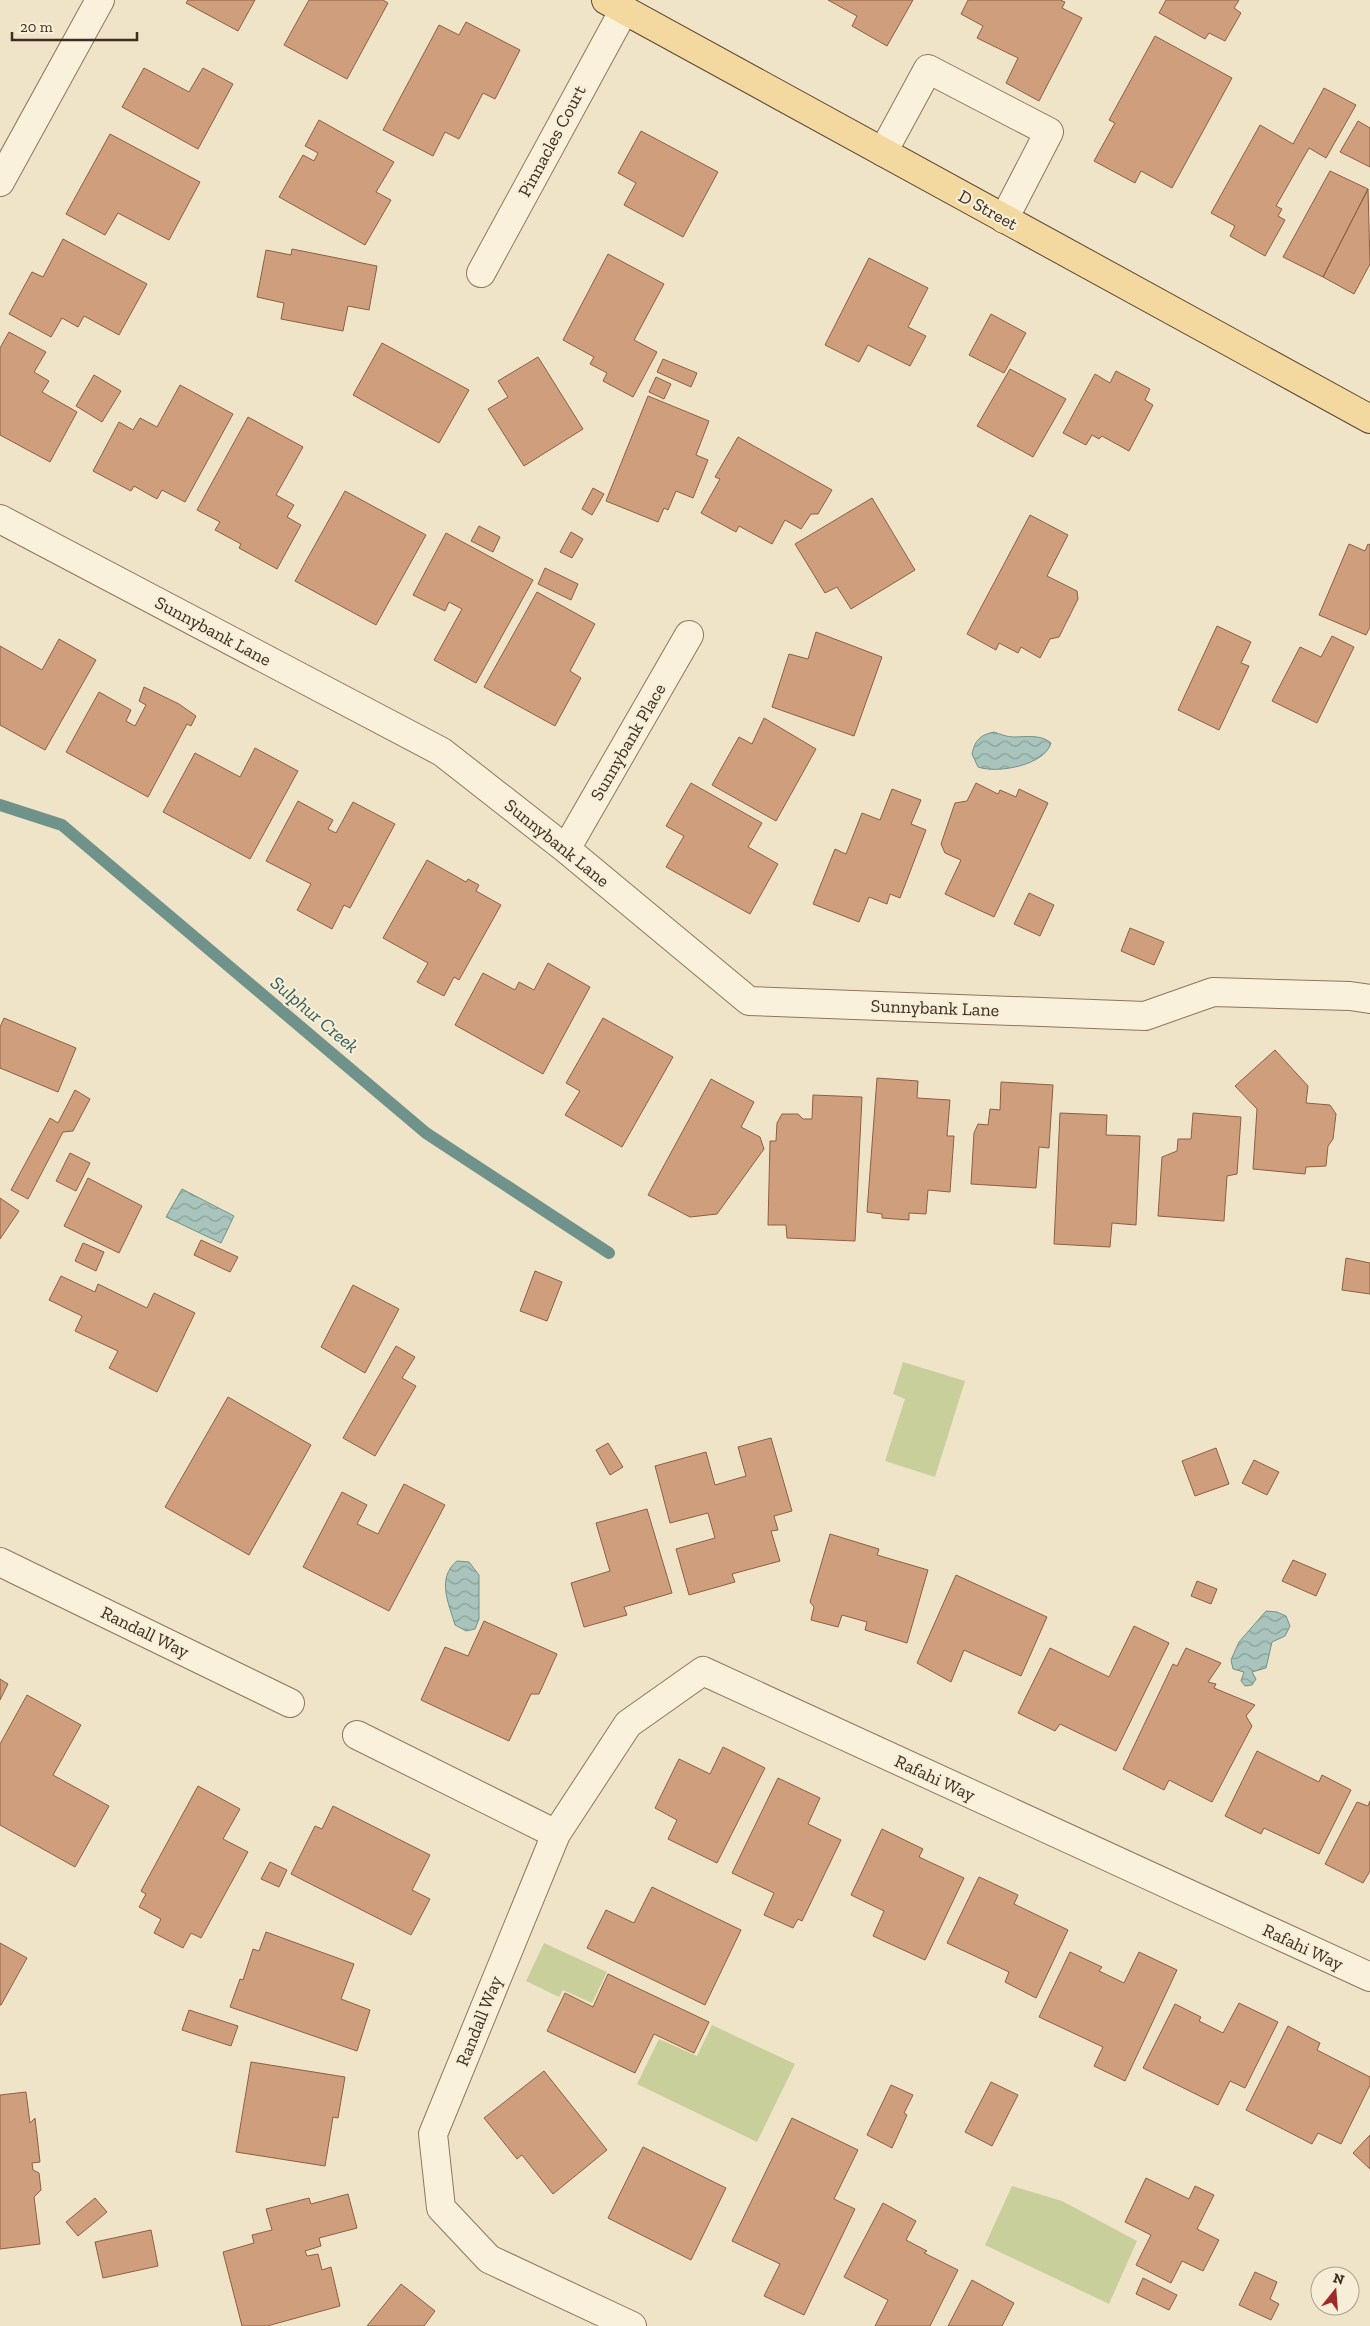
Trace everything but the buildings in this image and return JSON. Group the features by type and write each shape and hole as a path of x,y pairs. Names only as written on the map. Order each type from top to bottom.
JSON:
{"main road":[{"name":"D Street","path":"615,5 1370,419"}],"street":[{"path":"0,182 100,0"},
{"name":"Pinnacles Court","path":"481,273 615,5"},
{"path":"883,152 928,69 1049,132 1004,219"},
{"name":"Sunnybank Lane","path":"0,519 442,752 566,849 749,1002 1145,1016 1213,992 1350,996 1370,999"},
{"name":"Sunnybank Place","path":"566,849 689,635"},
{"name":"Randall Way","path":"0,1562 290,1703"},
{"name":"Rafahi Way","path":"556,1834 628,1724 703,1671 1370,1978"},
{"path":"357,1735 556,1834"},
{"name":"Randall Way","path":"556,1834 433,2134 441,2208 488,2259 632,2326"}],"green space":[{"path":"903,1362 965,1381 935,1477 885,1461 905,1399 893,1394"},
{"path":"544,1943 607,1972 592,2003 563,1990 559,1997 526,1981"},
{"path":"712,2025 795,2064 757,2142 637,2084 659,2039 697,2056"},
{"path":"1012,2186 1062,2201 1137,2241 1109,2304 985,2245"}],"water":[{"path":"994,732 1011,737 1038,737 1051,743 1047,751 1040,757 1020,766 997,769 978,767 972,754 975,745 979,739"},
{"path":"182,1189 234,1216 221,1243 166,1217"},
{"path":"457,1561 469,1562 479,1575 479,1619 475,1629 466,1631 455,1625 447,1600 447,1575"},
{"path":"1266,1611 1277,1612 1286,1616 1290,1626 1285,1636 1272,1642 1266,1668 1252,1672 1256,1679 1252,1685 1245,1686 1241,1681 1244,1672 1233,1669 1231,1660 1239,1642"}],"waterway":[{"name":"Sulphur Creek","path":"0,805 62,825 426,1133 609,1253"}]}
